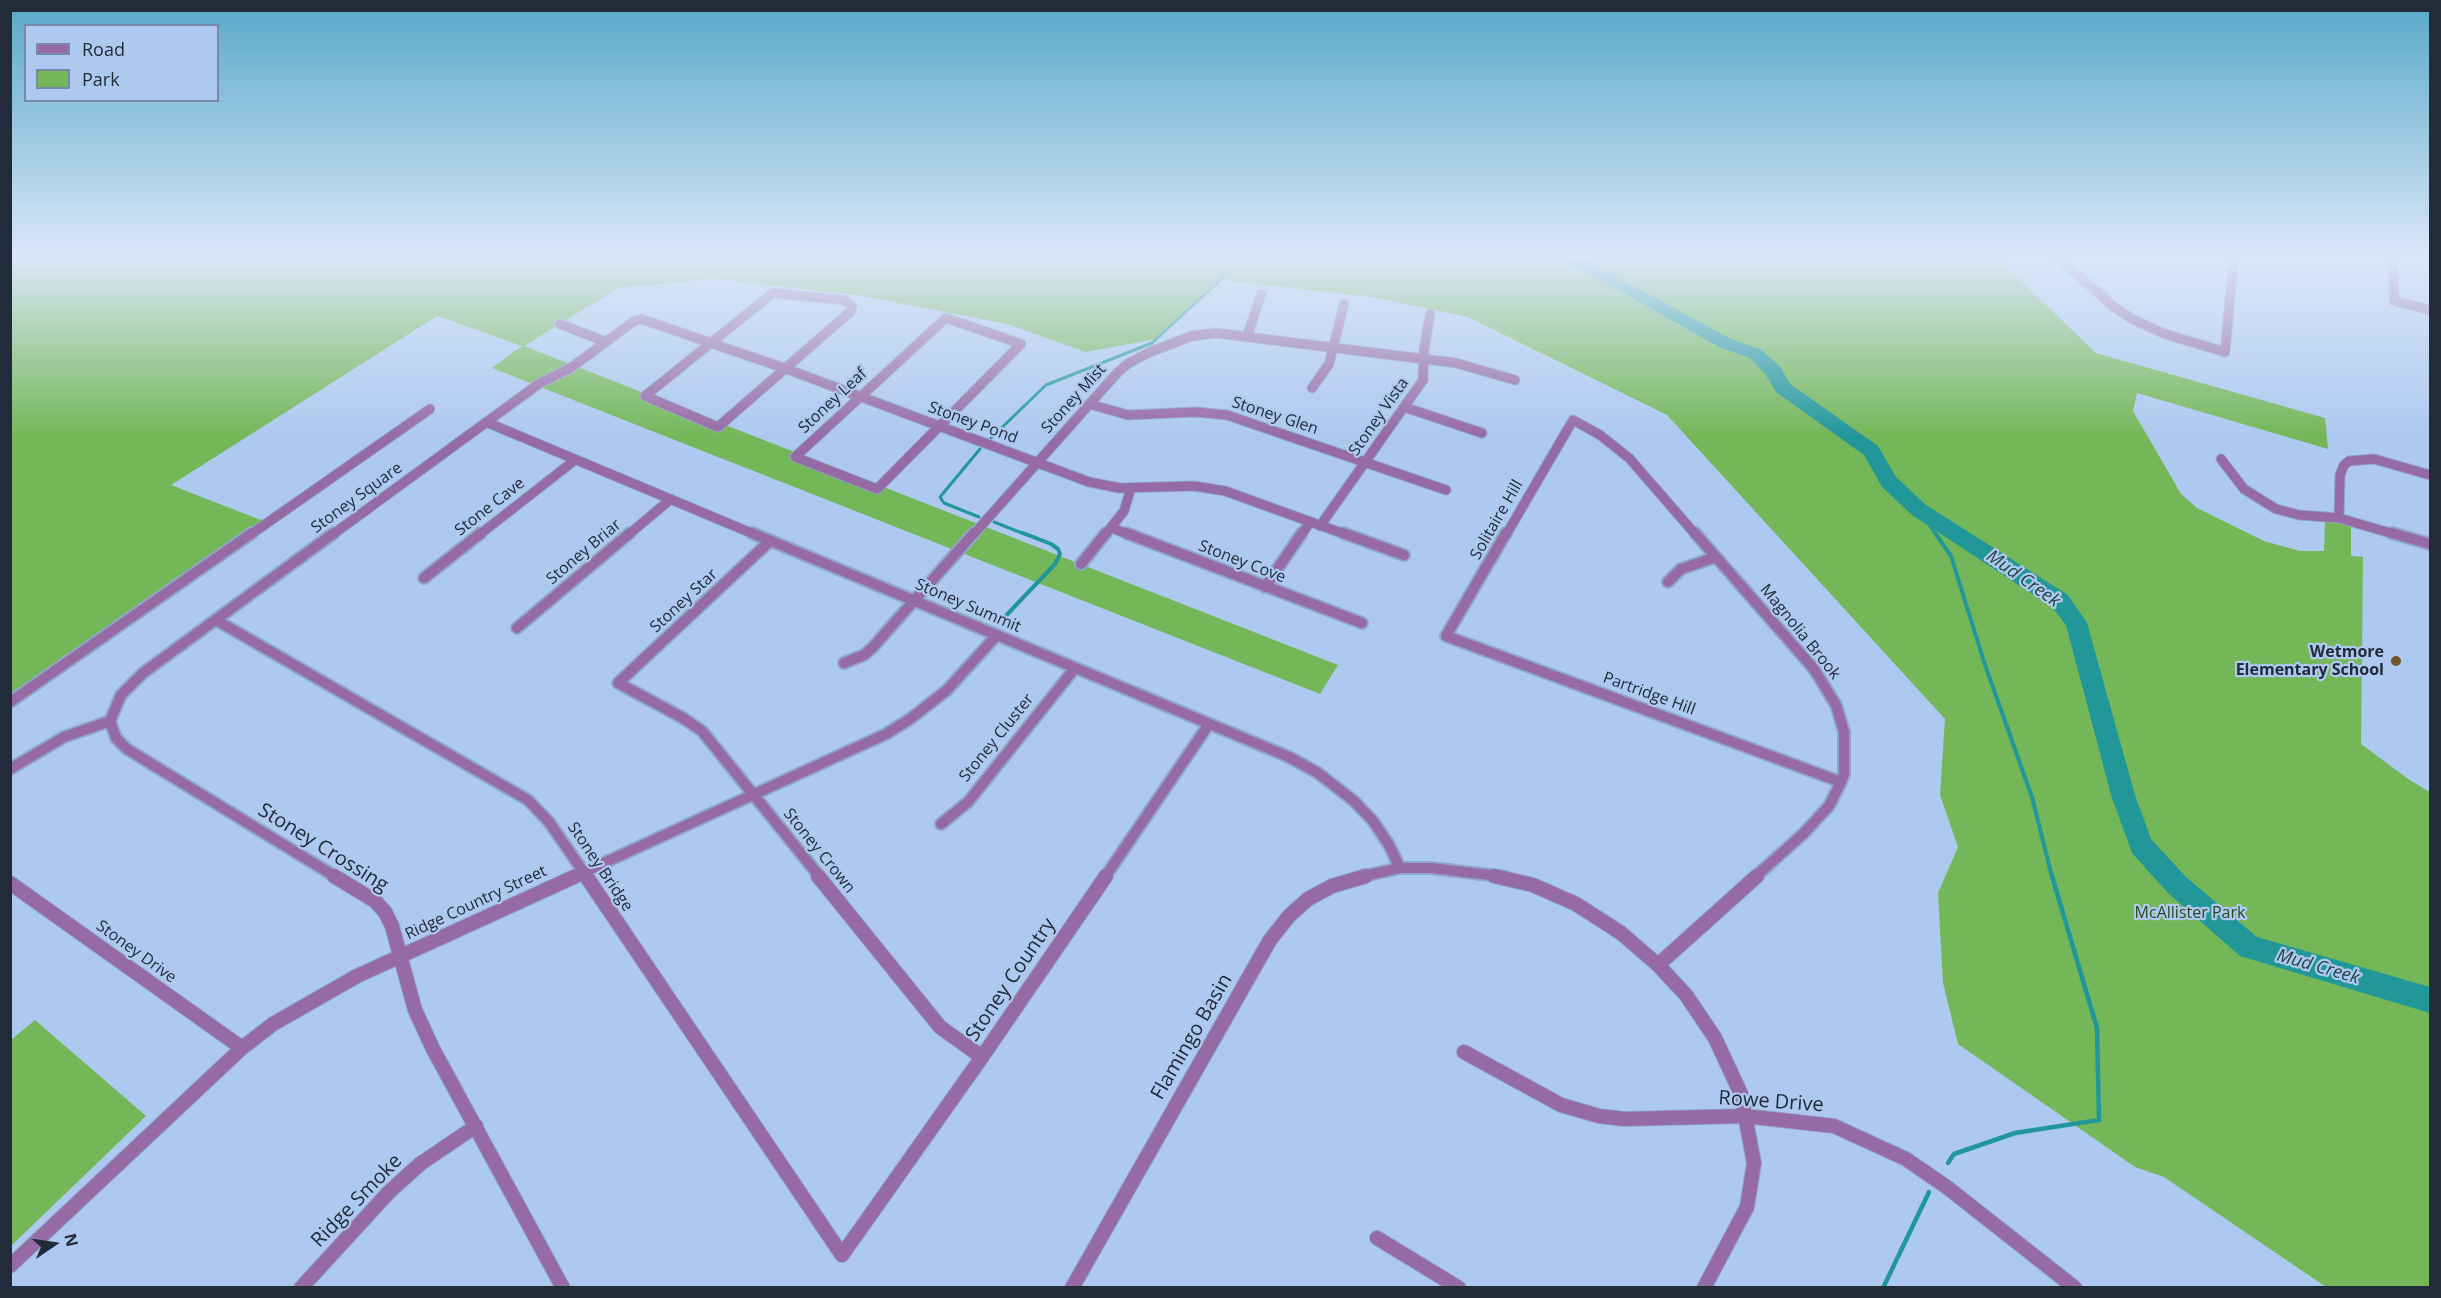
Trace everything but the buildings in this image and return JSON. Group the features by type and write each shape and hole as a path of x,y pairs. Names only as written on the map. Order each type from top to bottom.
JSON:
{"street":[{"path":"743,317 645,396 717,427 845,317"},
{"path":"1247,337 1254,317"},
{"path":"1312,388 1329,364 1341,317"},
{"name":"Stoney Vista","path":"1265,587 1365,462 1424,380 1424,359 1430,317"},
{"path":"2128,317 2165,334 2225,352 2228,317"},
{"name":"Stoney Pond","path":"640,318 784,368 1089,482 1131,488 1204,487 1234,494 1404,555"},
{"name":"Stoney Square","path":"110,721 115,706 130,684 486,422 542,382 572,367 640,318"},
{"name":"Stoney Leaf","path":"946,318 1021,344 939,426 877,489 795,457 946,318"},
{"path":"560,324 606,342"},
{"name":"Stoney Mist","path":"844,663 864,655 1118,372 1150,352 1192,336 1207,333 1424,359 1474,367 1515,380"},
{"name":"Stoney Glen","path":"1089,404 1128,415 1214,412 1241,419 1446,490"},
{"path":"1404,407 1482,433"},
{"path":"10,702 430,409"},
{"name":"Magnolia Brook","path":"1573,420 1600,435 1629,458 1814,669 1828,690 1844,732 1844,774 1829,806 1819,818 1658,965"},
{"name":"Solitaire Hill","path":"1446,636 1573,420"},
{"name":"Stoney Summit","path":"486,422 1289,756 1338,788 1373,822 1389,845 1400,868"},
{"path":"2221,459 2244,489 2271,507 2290,513 2339,518 2430,544"},
{"path":"2339,518 2340,475 2344,465 2349,461 2374,459 2430,475"},
{"name":"Stone Cave","path":"424,578 575,460"},
{"path":"1081,564 1124,511 1131,488"},
{"name":"Stoney Briar","path":"518,628 671,499"},
{"name":"Stoney Cove","path":"1112,528 1362,624"},
{"name":"Stoney Star","path":"618,683 770,541"},
{"path":"1668,582 1681,569 1716,557"},
{"name":"Stoney Bridge","path":"216,620 528,800 549,822 584,872 843,1255"},
{"name":"Ridge Country Street","path":"10,1266 242,1048 298,1008 357,976 886,734 910,719 947,690 997,635"},
{"name":"Partridge Hill","path":"1446,636 1841,782"},
{"name":"Stoney Cluster","path":"941,824 968,802 1075,668"},
{"name":"Stoney Crown","path":"618,683 683,718 702,731 940,1027 982,1057"},
{"path":"10,769 64,737 110,721"},
{"name":"Stoney Crossing","path":"110,721 116,738 127,749 375,902 385,912 392,926 415,1010 433,1049 563,1287"},
{"name":"Stoney Country","path":"843,1255 982,1057 1209,724"},
{"name":"Flamingo Basin","path":"1072,1287 1270,940 1289,915 1308,900 1332,886 1355,878 1400,868 1457,869 1505,877 1533,885 1596,915 1658,965 1686,994 1715,1038 1741,1094 1754,1163 1747,1207 1704,1287"},
{"name":"Stoney Drive","path":"10,883 242,1048"},
{"name":"Rowe Drive","path":"1464,1052 1561,1105 1599,1116 1624,1119 1745,1116 1834,1126 1906,1159 1948,1188 2059,1282 2075,1287"},
{"name":"Ridge Smoke","path":"301,1287 389,1192 420,1164 476,1126"},
{"path":"1377,1238 1459,1287"}],"green space":[{"name":"McAllister Park","path":"11,317 436,317 171,485 266,522 11,699"},
{"name":"McAllister Park","path":"439,317 572,317 524,346 1338,665 1320,694 492,368 522,346"},
{"name":"McAllister Park","path":"969,317 1181,317 1156,339 1086,352 1007,324"},
{"name":"McAllister Park","path":"1466,317 2058,317 2096,353 2325,418 2328,449 2137,393 2133,411 2181,494 2197,508 2264,541 2300,551 2324,551 2325,521 2351,524 2351,556 2363,557 2361,744 2411,781 2430,792 2430,1287 2326,1287 2164,1177 2135,1167 1958,1044 1943,983 1938,893 1958,847 1940,795 1945,719 1667,415"},
{"path":"35,1020 146,1116 11,1246 11,1040"}],"waterway":[{"path":"991,438 1046,385 1152,343 1181,317"},
{"name":"Mud Creek","path":"1679,317 1725,343 1756,354 1774,372 1783,388 1871,451 1889,482 1919,510 2060,601 2076,623 2123,795 2141,845 2177,885 2249,947 2430,1000"},
{"path":"979,517 944,503 940,497 980,449"},
{"path":"1919,510 1936,535"},
{"path":"994,522 1027,535"},
{"path":"1000,622 1055,564 1060,554 1058,549 1051,544 1023,533"},
{"path":"1935,533 1951,556 1985,665 2032,797 2052,877"},
{"path":"1948,1163 1954,1154 2015,1133 2099,1120 2097,1028 2052,876"},
{"path":"1883,1288 1929,1192"}],"place":[{"name":"Wetmore Elementary School","path":"2396,661"}]}
